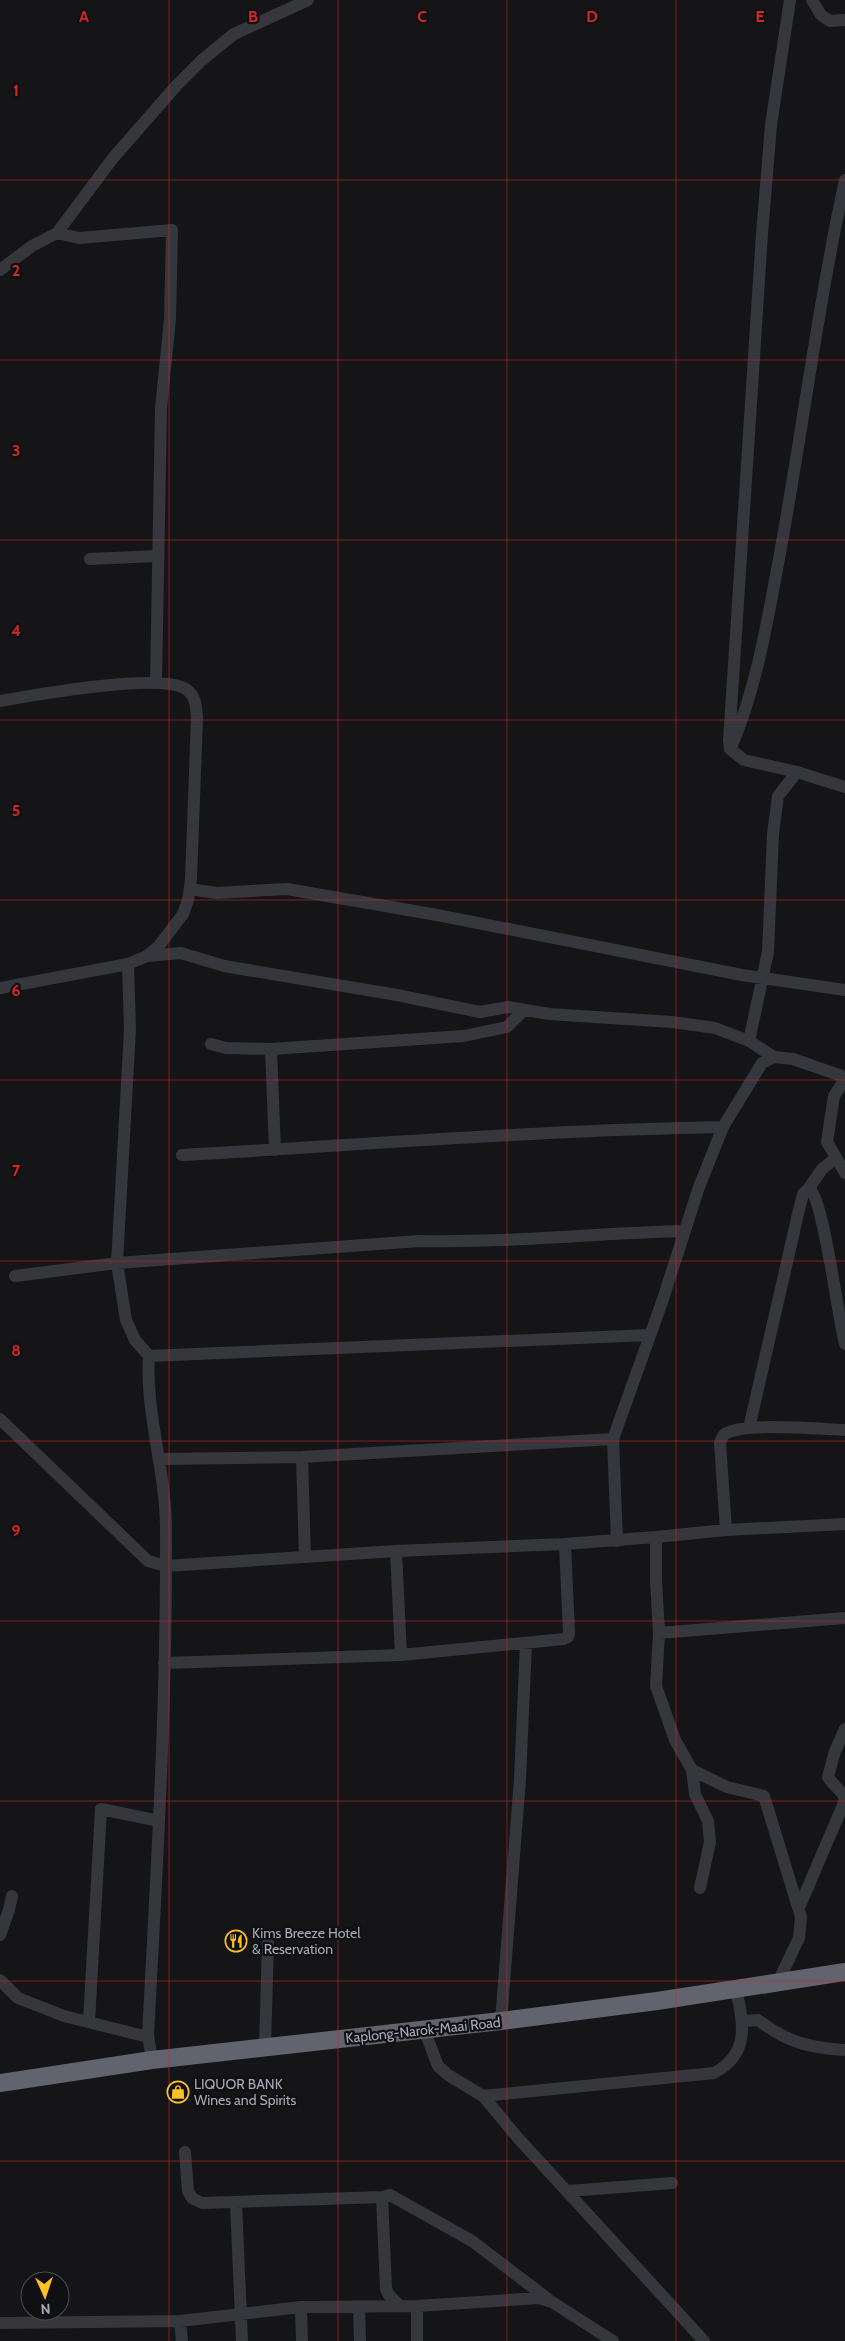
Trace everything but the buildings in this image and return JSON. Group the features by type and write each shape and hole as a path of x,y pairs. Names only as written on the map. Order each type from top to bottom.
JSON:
{"highway":[{"name":"Kaplong-Narok-Maai Road","path":"0,2083 152,2060 501,2021 736,1990 777,1984 843,1969"}],"street":[{"path":"0,270 32,246 57,233 113,158 176,86 202,60 234,34 308,0"},
{"path":"730,749 731,685 763,224 771,125 790,0"},
{"path":"812,0 821,15 830,22 845,20"},
{"path":"730,749 748,701 765,632 793,482 830,250 845,180"},
{"path":"57,233 78,238 172,230 170,319 161,408 156,683"},
{"path":"90,559 157,556"},
{"path":"0,701 122,683 168,683 184,688 195,701 190,889 184,914 158,947 147,956 128,964 0,988"},
{"path":"730,749 744,760 797,772 845,788"},
{"path":"748,1041 768,952 773,834 778,796 797,772"},
{"path":"190,889 216,893 287,889 437,915 762,978 845,990"},
{"path":"147,956 181,953 224,966 397,995 480,1012 508,1007 549,1014 672,1022 715,1028 748,1041 774,1057 793,1058 845,1078 834,1096 827,1142 845,1174"},
{"path":"128,964 130,1029 117,1263 126,1320 135,1340 150,1356 148,1378 166,1502 164,1663 159,1821 148,2035 152,2060"},
{"path":"210,1044 226,1048 271,1049 464,1036 507,1027 524,1010"},
{"path":"271,1049 275,1150"},
{"path":"618,1541 613,1439 685,1230 723,1127 762,1063 774,1057"},
{"path":"182,1155 565,1131 723,1127"},
{"path":"748,1428 803,1194 822,1169 836,1158"},
{"path":"809,1188 815,1195 825,1238 845,1344"},
{"path":"15,1276 117,1263 419,1241 469,1242 570,1234 685,1230"},
{"path":"150,1356 649,1335"},
{"path":"0,1419 148,1561 166,1566 396,1551 618,1541 726,1530 845,1524"},
{"path":"726,1530 720,1443 722,1436 730,1431 748,1428 845,1430"},
{"path":"160,1459 302,1457 613,1439"},
{"path":"302,1457 305,1557"},
{"path":"656,1537 656,1580 660,1633 656,1686 675,1740 692,1770 694,1794 708,1822 710,1842 700,1888"},
{"path":"164,1663 401,1654 526,1644 568,1637 565,1544"},
{"path":"396,1551 401,1654"},
{"path":"660,1633 845,1618"},
{"path":"501,2021 520,1779 526,1644"},
{"path":"799,1908 845,1798 839,1788 832,1784 828,1777 835,1751 845,1729"},
{"path":"692,1770 727,1787 764,1796 801,1917 799,1938 777,1984"},
{"path":"89,2022 102,1810 159,1821"},
{"path":"0,1935 7,1918 12,1896"},
{"path":"265,2046 268,1943"},
{"path":"0,1980 18,1998 64,2016 144,2036 148,2035"},
{"path":"483,2096 714,2073 734,2059 742,2032 743,2021 736,1990"},
{"path":"743,2021 758,2020 778,2036 800,2044 819,2049 845,2050"},
{"path":"424,2029 438,2066 448,2075 483,2096 518,2138 704,2341"},
{"path":"185,2152 188,2191 192,2198 202,2202 236,2203 382,2197 390,2195 472,2241 552,2302 613,2341"},
{"path":"568,2191 672,2183"},
{"path":"382,2197 386,2289 400,2306"},
{"path":"236,2203 242,2341"},
{"path":"0,2324 180,2320 301,2307 417,2306 539,2298 552,2302"},
{"path":"417,2306 417,2341"},
{"path":"301,2307 302,2341"},
{"path":"359,2308 360,2341"},
{"path":"180,2320 182,2341"}],"place":[{"name":"Kims Breeze Hotel & Reservation","path":"236,1941"},
{"name":"LIQUOR BANK Wines and Spirits","path":"178,2092"}]}
